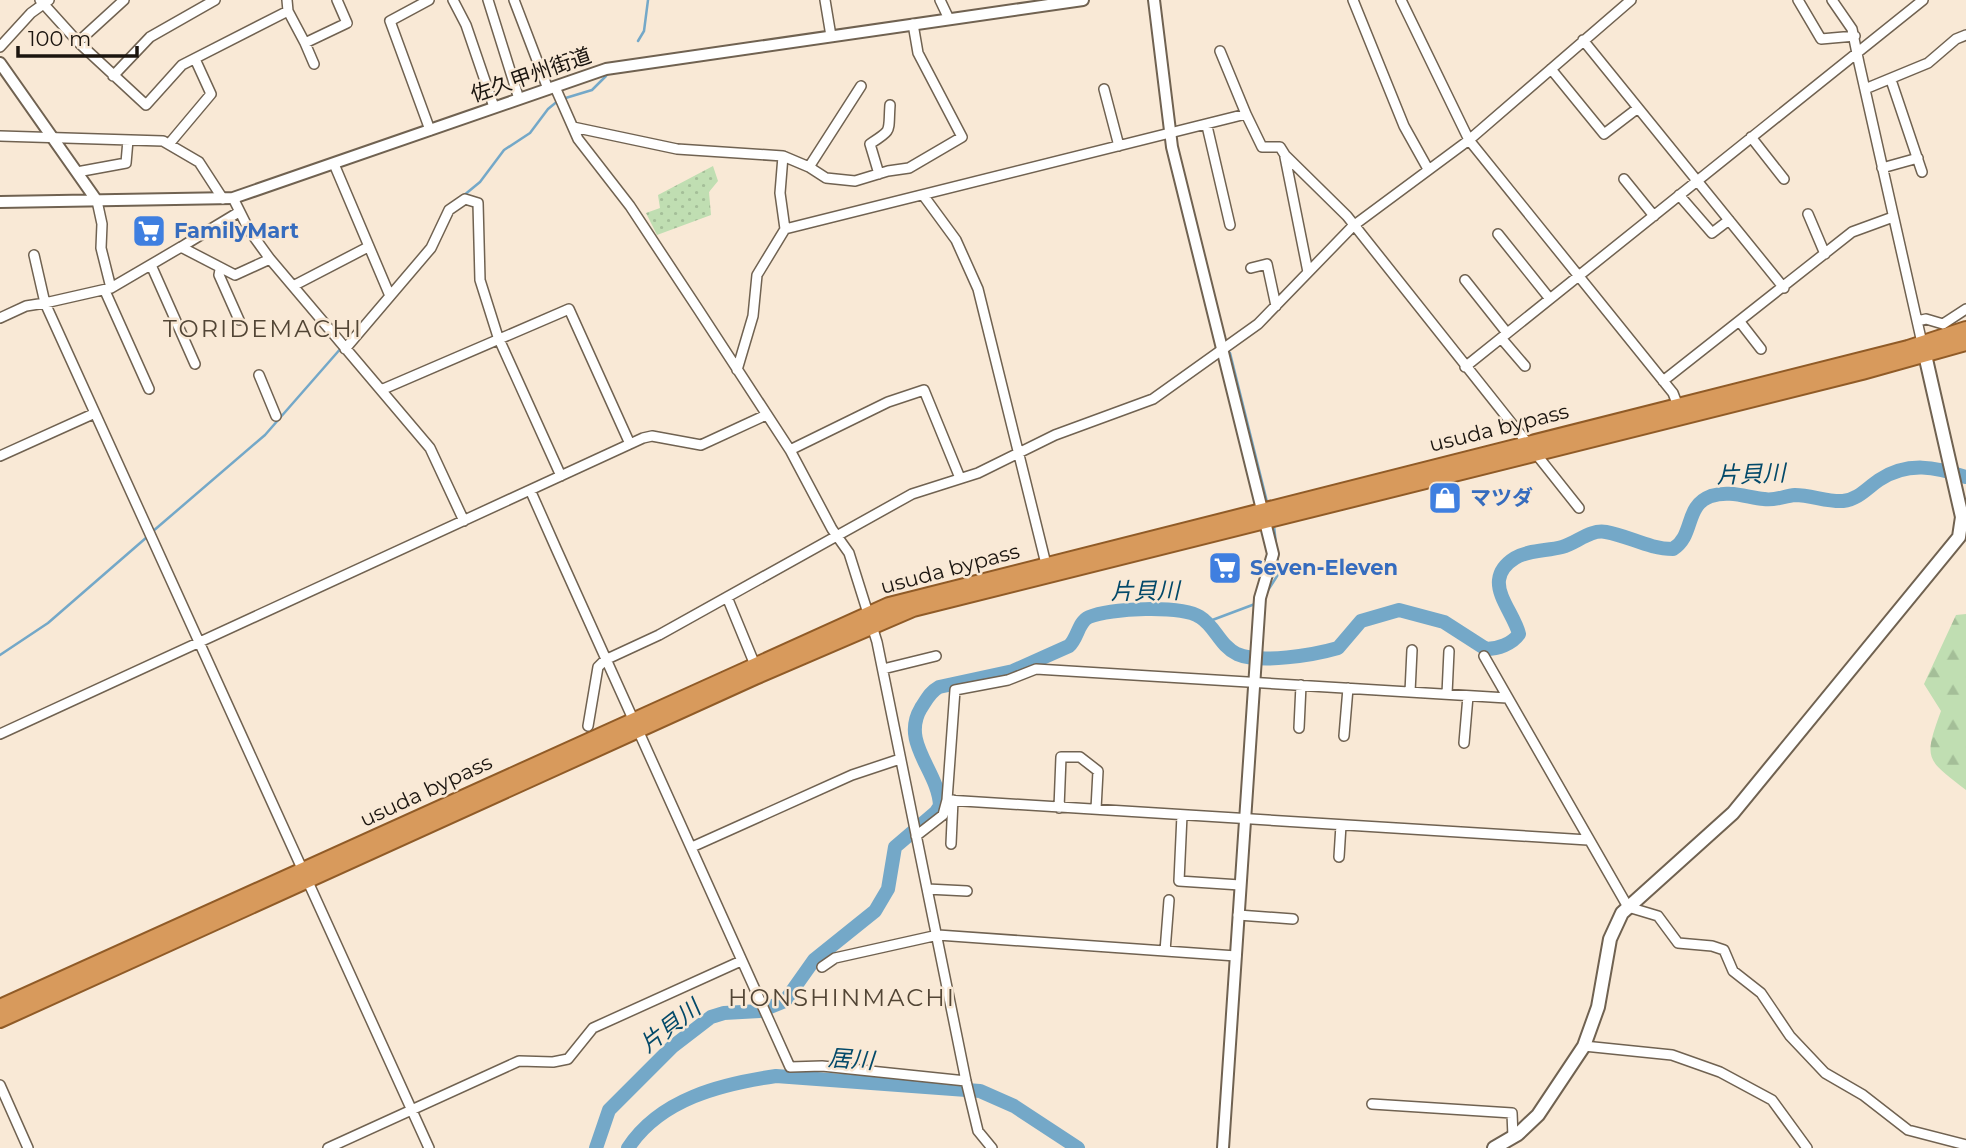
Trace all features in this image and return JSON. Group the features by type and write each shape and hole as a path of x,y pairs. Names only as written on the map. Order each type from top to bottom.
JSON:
{"highway":[{"name":"usuda bypass","path":"634,726 755,665 871,619 1923,349 1966,329"},
{"name":"usuda bypass","path":"1530,448 1678,406 1923,349 1965,347"},
{"name":"usuda bypass","path":"0,1007 305,875 871,619 911,598 1046,564 1264,516"},
{"name":"usuda bypass","path":"0,1020 305,875"}],"main road":[{"path":"1494,1148 1513,1138 1545,1105 1584,1046 1598,1007 1614,928 1628,906 1733,814 1952,548 1961,530 1963,511 1923,349"}],"street":[{"path":"78,41 124,0"},
{"path":"113,76 149,37 215,0"},
{"path":"287,0 288,11 314,64"},
{"path":"305,43 347,23 337,0"},
{"path":"429,0 390,20 430,130"},
{"path":"453,0 475,48 494,107"},
{"path":"488,0 519,99"},
{"path":"514,0 551,88 578,139 630,205 790,450 849,553 871,619 883,669 967,1087 978,1131 986,1146"},
{"path":"825,0 831,36"},
{"path":"940,0 949,19"},
{"name":"佐久甲州街道","path":"0,202 228,199 598,71 630,64 1083,0"},
{"path":"1154,0 1171,134 1273,560 1260,598 1223,1148"},
{"path":"1353,0 1404,126 1428,169"},
{"path":"1401,0 1469,140 1663,381 1678,406"},
{"path":"588,726 598,667 605,660 727,597 912,494 978,473 1082,424 1153,398 1258,324 1353,226 1469,140 1631,0"},
{"path":"1798,0 1821,39 1855,36"},
{"path":"1832,0 1855,36 1923,349"},
{"path":"1465,367 1923,0"},
{"path":"0,47 44,1 78,41 146,105 182,65 288,11"},
{"path":"573,127 677,149 783,156 826,178 849,181 909,168 962,137 918,53 913,24"},
{"path":"1865,89 1928,63 1956,39 1966,35"},
{"path":"1583,40 1784,288"},
{"path":"1220,51 1258,143 1262,147 1280,147 1353,226 1579,508"},
{"path":"169,144 211,94 195,58"},
{"path":"0,63 97,201 102,224 101,248 108,290 149,389"},
{"path":"1551,68 1604,134 1638,108"},
{"path":"1891,80 1922,173"},
{"path":"808,167 861,86"},
{"path":"1104,89 1119,146"},
{"path":"879,174 870,144 890,130 890,105"},
{"path":"785,229 1207,126 1246,114"},
{"path":"1207,126 1230,225"},
{"path":"0,135 26,139 52,137 156,140 169,144 199,162 239,212 270,259 430,448 464,521"},
{"path":"1751,137 1784,178"},
{"path":"77,172 126,163 128,140"},
{"path":"1285,155 1308,272"},
{"path":"737,370 753,316 757,275 785,229 780,193 783,156"},
{"path":"1882,168 1918,158"},
{"path":"334,164 389,295"},
{"path":"1624,179 1654,216"},
{"path":"923,195 956,240 971,271 1020,453 1046,564"},
{"path":"1679,195 1712,233 1729,220"},
{"path":"343,347 432,248 449,210 465,200 478,197 480,279 498,337 561,476"},
{"path":"0,318 45,303 108,290 239,212"},
{"path":"1808,214 1825,254"},
{"path":"1663,381 1861,226 1893,216"},
{"path":"1498,234 1550,299"},
{"path":"181,247 220,270 235,275 270,259"},
{"path":"293,286 368,247"},
{"path":"38,259 45,303 93,414 429,1148"},
{"path":"1251,268 1267,264 1276,306"},
{"path":"151,265 195,364"},
{"path":"220,270 219,275 239,320"},
{"path":"1465,280 1525,366"},
{"path":"381,390 498,337 569,309 631,444"},
{"path":"1917,321 1949,323 1966,309"},
{"path":"1740,322 1761,349"},
{"path":"259,375 276,416"},
{"path":"790,450 888,402 924,390 960,478"},
{"path":"0,456 93,414"},
{"path":"0,734 648,436 701,444 766,415"},
{"path":"531,492 634,726 692,847 790,1067 822,1066 967,1087"},
{"path":"727,597 755,665"},
{"path":"1410,692 1412,650"},
{"path":"1447,694 1449,650"},
{"path":"883,669 936,656"},
{"path":"1484,656 1628,906 1658,916 1678,943 1712,946 1724,950 1733,971 1761,993 1796,1043 1825,1073 1856,1091 1908,1130 1946,1144 1966,1145"},
{"path":"951,844 950,800 955,690 1009,680 1036,669 1507,698"},
{"path":"1299,728 1301,685"},
{"path":"1344,736 1348,688"},
{"path":"1464,743 1468,695"},
{"path":"1059,807 1061,757 1080,757 1098,771 1096,809"},
{"path":"692,847 852,775 900,759"},
{"path":"950,800 1588,840"},
{"path":"916,835 943,815 950,800"},
{"path":"1182,815 1179,881 1240,885"},
{"path":"1339,857 1341,825"},
{"path":"928,889 967,891"},
{"path":"1166,951 1170,900"},
{"path":"1238,915 1293,919"},
{"path":"822,967 835,958 938,935 1236,956"},
{"path":"328,1148 519,1061 553,1062 568,1059 593,1028 741,961"},
{"path":"1584,1046 1672,1055 1720,1072 1772,1100 1807,1148"},
{"path":"0,1085 29,1148"},
{"path":"1372,1104 1513,1113 1513,1138"}],"green space":[{"path":"713,166 718,181 709,192 711,215 657,235 646,213 660,208 658,195"},
{"path":"1966,614 1966,790 1943,771 1932,757 1930,749 1941,711 1924,684 1956,615"}],"waterway":[{"path":"638,41 644,31 648,0"},
{"path":"463,196 480,182 504,150 530,133 548,109 559,100 592,90 606,76"},
{"path":"152,532 265,435 342,347"},
{"path":"1230,353 1268,506"},
{"name":"片貝川","path":"596,1148 609,1110 672,1047 711,1017 724,1013 760,1011 785,1001 814,960 875,911 888,889 895,847 940,806 934,781 922,757 915,733 921,708 931,693 939,687 1013,671 1069,646 1085,619 1128,610 1162,609 1191,613 1210,625 1231,650 1247,657 1302,656 1338,648 1361,621 1399,610 1444,622 1486,649 1495,648 1509,643 1519,634 1503,600 1499,580 1507,565 1520,555 1562,547 1589,534 1600,532 1673,549 1680,543 1697,507 1718,494 1768,499 1801,495 1843,501 1858,496 1890,474 1911,468 1933,469 1966,477"},
{"path":"1265,595 1279,573 1274,526"},
{"path":"0,655 48,623 147,537"},
{"path":"1207,622 1255,604"},
{"name":"居川","path":"628,1148 641,1131 674,1106 713,1089 776,1076 980,1091 1014,1106 1078,1148"}],"place":[{"name":"FamilyMart","path":"149,231"},
{"name":"マツダ","path":"1445,498"},
{"name":"Seven-Eleven","path":"1225,568"}],"district":[{"name":"TORIDEMACHI","path":"263,329"},
{"name":"HONSHINMACHI","path":"842,998"}]}
